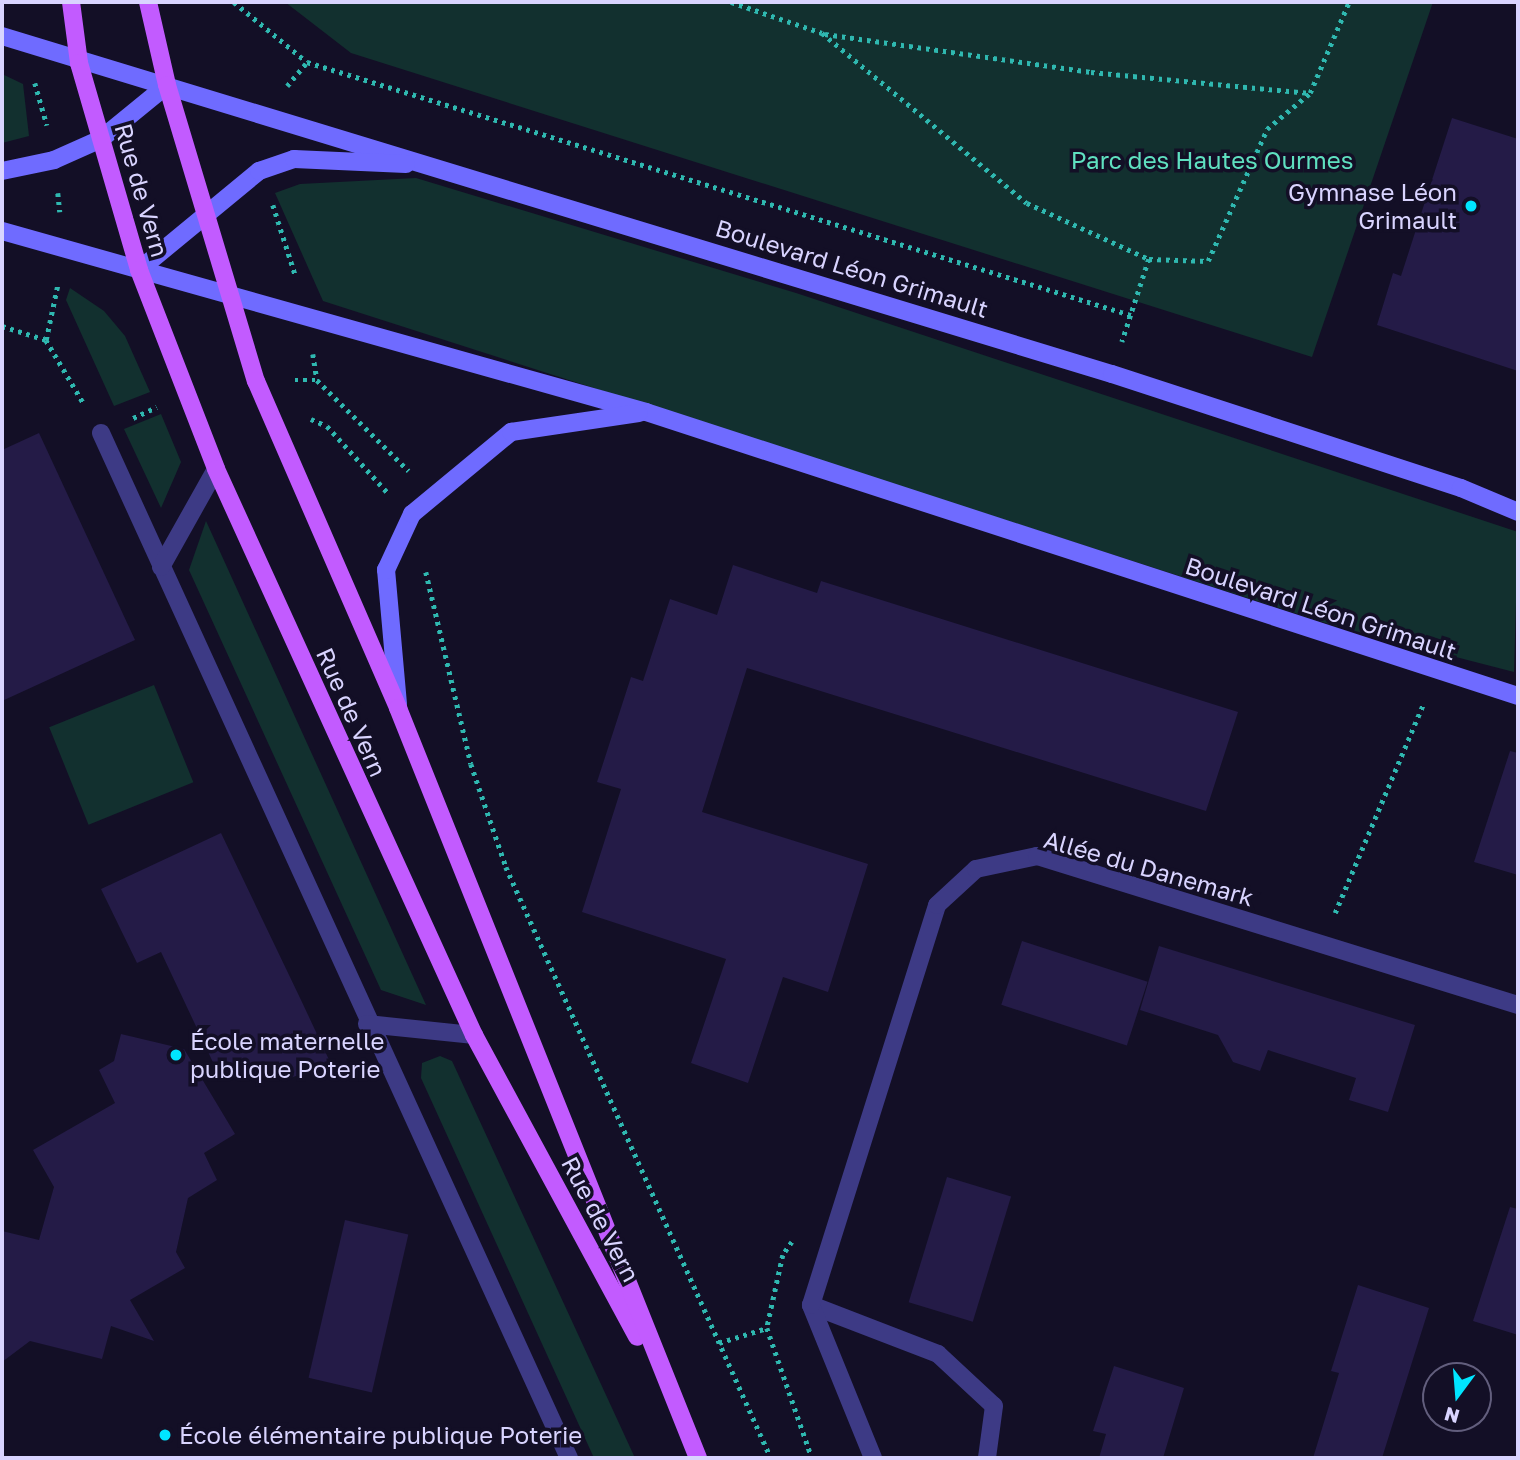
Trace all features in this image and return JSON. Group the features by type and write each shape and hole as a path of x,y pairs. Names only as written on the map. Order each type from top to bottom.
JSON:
{"main road":[{"name":"Rue de Vern","path":"71,2 79,63 139,271 216,469 474,1035 676,1408"},
{"name":"Rue de Vern","path":"148,2 167,85 206,212 227,293 277,426 398,708 698,1458"},
{"name":"Boulevard Léon Grimault","path":"2,36 79,63 264,113 1112,373 1461,488 1518,512"},
{"path":"2,171 54,160 101,138 167,85"},
{"path":"139,271 206,212 259,171 294,159 431,165"},
{"name":"Boulevard Léon Grimault","path":"2,231 139,271 306,313 646,412 1437,673 1518,696"},
{"path":"398,708 386,570 412,514 432,493 511,432 646,412"}],"street":[{"path":"101,433 367,1024 569,1458"},
{"path":"161,567 216,469"},
{"name":"Allée du Danemark","path":"811,1305 937,905 975,869 1037,856 1518,1005"},
{"path":"367,1024 474,1035"},
{"path":"811,1305 873,1458"},
{"path":"811,1305 938,1353 994,1406 987,1458"}],"path":[{"path":"234,2 307,62 1132,315 1149,259"},
{"path":"731,2 822,33 1091,72 1310,93"},
{"path":"822,33 1027,202 1149,259 1208,261 1268,129 1310,93 1349,2"},
{"path":"264,113 307,62"},
{"path":"259,171 306,313 317,380 432,493"},
{"path":"2,326 47,340 101,433"},
{"path":"277,426 307,417 327,426 412,514 468,752 506,867 771,1458"},
{"path":"1321,946 1437,673"},
{"path":"719,1343 767,1328"}],"green space":[{"name":"Parc des Hautes Ourmes","path":"285,2 1433,2 1312,357 351,53"},
{"path":"2,74 23,84 29,136 2,143"},
{"path":"416,178 796,293 1518,532 1514,672 1332,625 323,301 275,193 300,184"},
{"path":"70,288 104,311 125,336 150,392 114,406 66,300"},
{"path":"161,414 181,462 161,508 124,429"},
{"path":"206,521 426,1005 381,990 189,570"},
{"path":"154,685 193,782 89,825 49,727"},
{"path":"440,1056 452,1061 635,1458 594,1458 421,1078 422,1063"}],"building":[{"name":"Gymnase Léon Grimault","path":"1452,118 1518,139 1518,371 1377,325 1393,273 1401,276"},
{"path":"39,433 135,640 2,701 2,450"},
{"path":"733,565 817,593 821,581 1238,712 1206,811 747,668 702,812 868,864 828,992 783,977 748,1083 691,1063 726,959 582,912 621,789 597,782 631,677 643,681 670,599 717,615"},
{"path":"1510,751 1518,753 1518,875 1474,862"},
{"path":"221,833 331,1064 290,1078 218,1073 161,952 137,963 101,889"},
{"path":"1022,941 1148,982 1127,1046 1001,1005"},
{"path":"1159,946 1415,1025 1388,1112 1349,1100 1356,1078 1268,1050 1260,1071 1233,1062 1218,1035 1140,1010"},
{"path":"121,1034 184,1049 235,1134 204,1153 217,1180 188,1198 176,1252 185,1268 130,1300 154,1341 111,1326 102,1359 30,1341 2,1362 2,1231 39,1240 54,1187 33,1150 115,1103 99,1070 114,1061"},
{"path":"947,1177 1011,1197 973,1322 909,1302"},
{"path":"1510,1207 1518,1209 1518,1335 1473,1321"},
{"path":"345,1220 408,1235 372,1392 309,1378"},
{"path":"1358,1285 1429,1308 1382,1458 1313,1458 1339,1373 1331,1371"},
{"path":"1114,1366 1184,1388 1163,1458 1099,1458 1106,1434 1093,1431"}],"place":[{"name":"Gymnase Léon Grimault","path":"1471,206"},
{"name":"École maternelle publique Poterie","path":"176,1055"},
{"name":"École élémentaire publique Poterie","path":"165,1435"}]}
